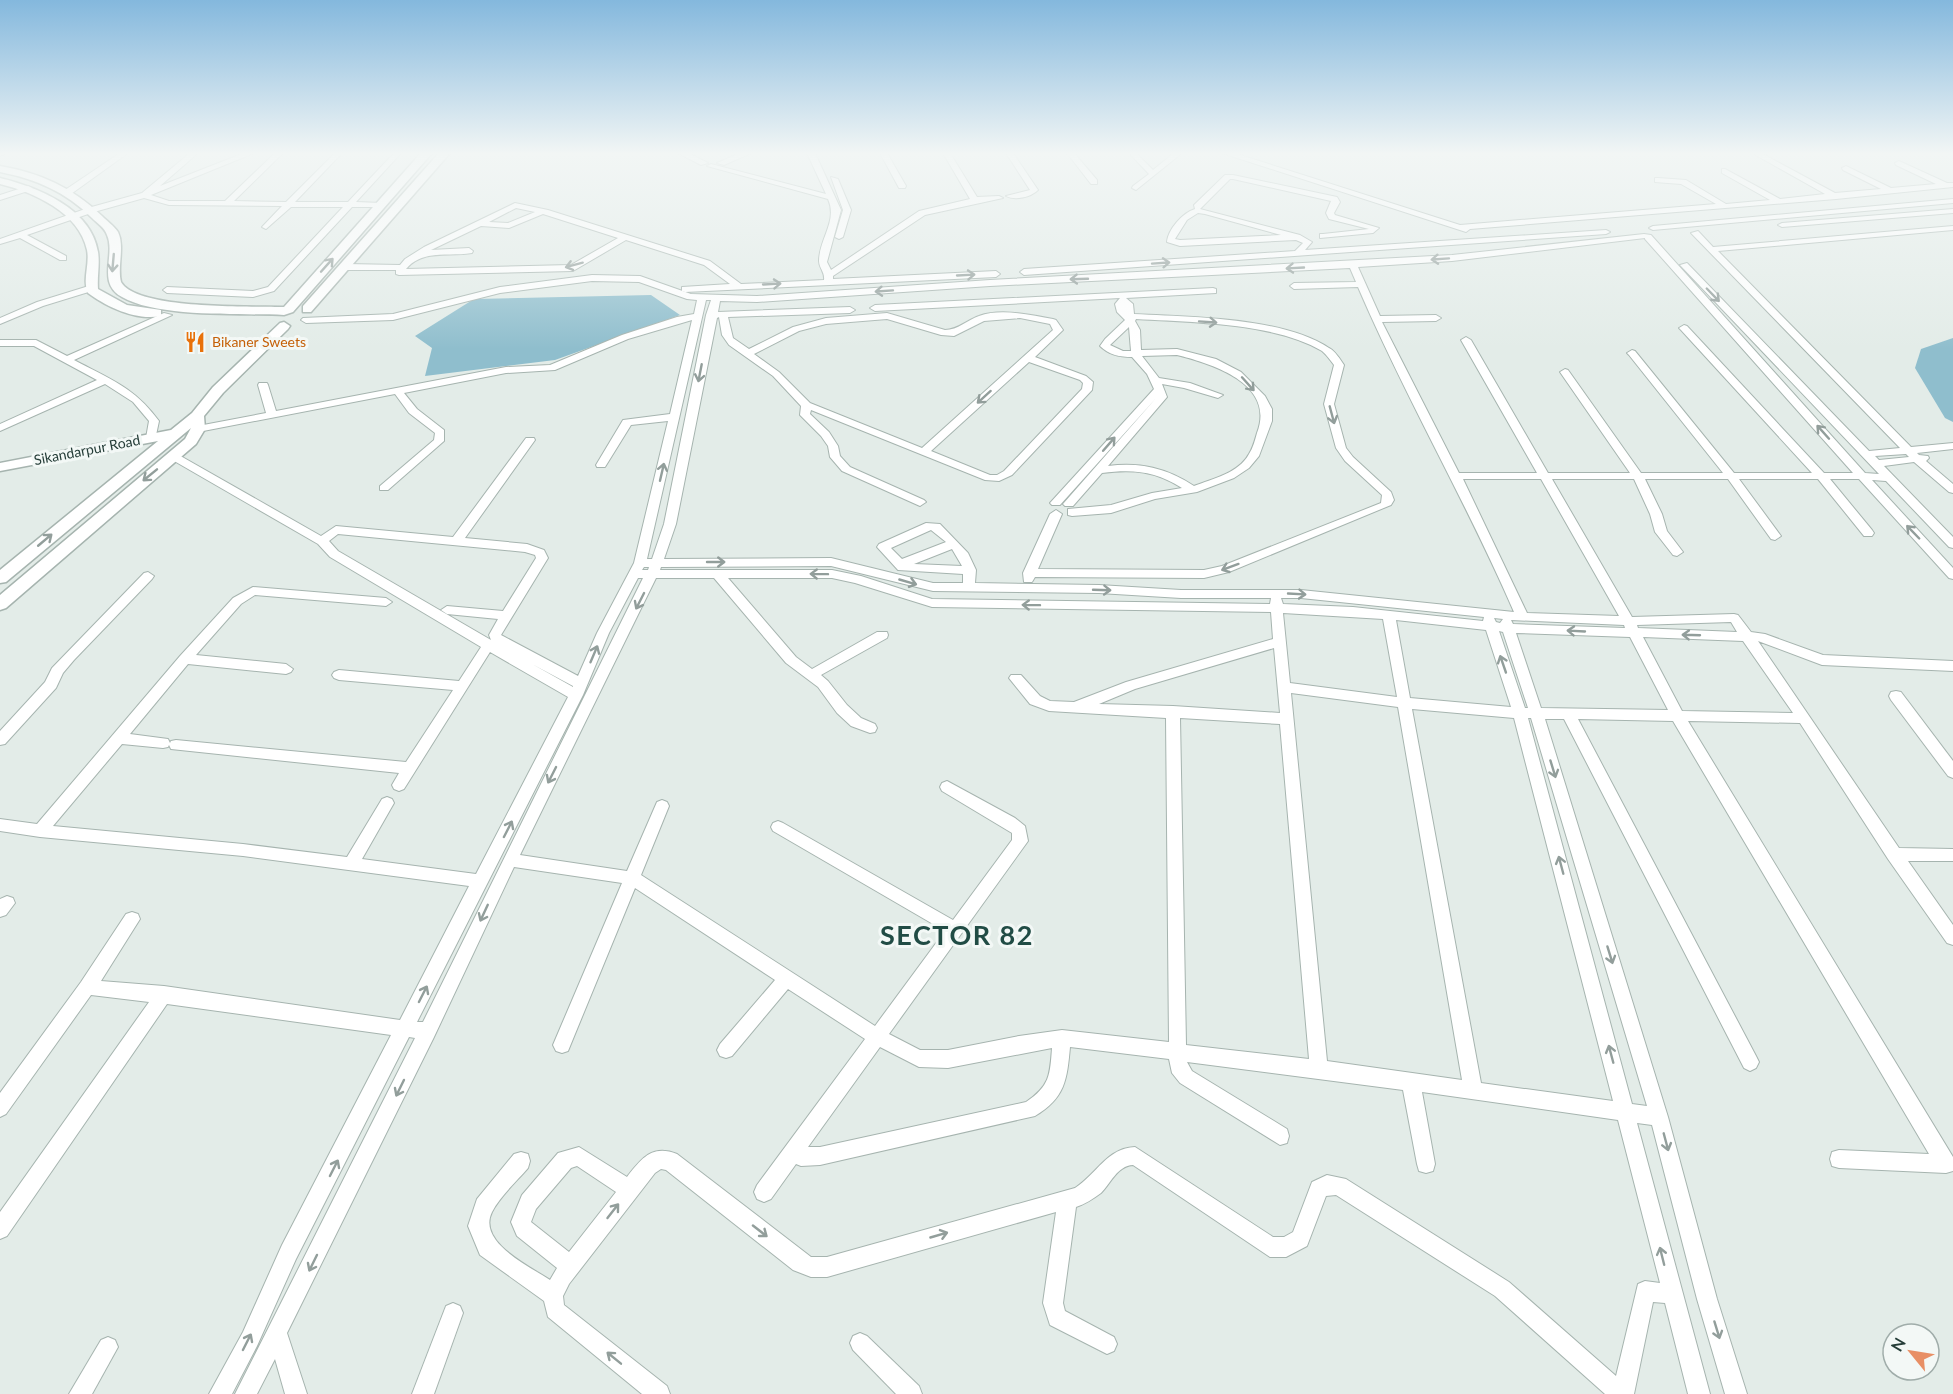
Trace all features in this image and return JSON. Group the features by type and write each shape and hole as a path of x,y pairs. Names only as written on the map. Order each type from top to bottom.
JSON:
{"street":[{"path":"0,242 68,218"},
{"path":"72,218 86,234 92,248 94,262 90,278 92,288 108,303 119,308 167,315 278,323 308,314 389,218"},
{"path":"98,218 111,232 115,243 112,276 124,294 153,303 286,310 308,314 393,317 500,290 592,278 640,279 690,297 702,298 814,296 990,283 1117,278 1452,258 1779,218"},
{"path":"266,227 275,218"},
{"path":"166,290 253,294 263,292 276,285 336,218"},
{"path":"278,323 274,316 286,310 370,218"},
{"path":"490,218 421,253 399,272 573,268 625,237"},
{"path":"480,223 507,226 525,218"},
{"path":"564,218 707,263 738,286"},
{"path":"828,274 823,262 835,218"},
{"path":"828,274 845,218"},
{"path":"828,274 912,218"},
{"path":"1188,218 1170,240 1180,243 1297,237"},
{"path":"1227,218 1308,242 1297,254"},
{"path":"1243,218 1323,237 1372,231 1375,228 1336,218"},
{"path":"1426,218 1502,241"},
{"path":"1457,228 1590,218"},
{"path":"1621,218 1647,233 1950,539"},
{"path":"671,290 738,286 828,274 1036,272 1529,238 1695,232 1880,218"},
{"path":"1939,218 1953,227"},
{"path":"1850,221 1884,234"},
{"path":"1512,224 1529,238"},
{"path":"1714,249 1953,227"},
{"path":"1695,232 1913,455 1953,490"},
{"path":"1647,233 1862,476 1953,575"},
{"path":"21,235 63,258"},
{"path":"1323,237 1339,251"},
{"path":"421,253 469,251"},
{"path":"349,264 405,265"},
{"path":"1353,265 1376,319 1501,564 1523,617"},
{"path":"1071,507 1162,398 1158,385 1136,355 1137,338 1129,317 1128,304 1123,298 1117,278"},
{"path":"990,283 994,302 1002,308 1004,316"},
{"path":"1294,286 1361,284"},
{"path":"0,321 92,288"},
{"path":"197,422 272,414 506,370 552,368 625,337 680,319 994,302 1123,298 1213,291"},
{"path":"702,298 711,316 730,342 749,353 753,359 776,374 806,405 925,450 989,478 999,478 1008,473 1087,390 1088,382 1083,378 1028,358"},
{"path":"220,1394 250,1339 289,1251 579,690 603,633 638,569 675,417 716,299"},
{"path":"988,317 987,310 994,302"},
{"path":"67,359 167,315"},
{"path":"246,1394 428,1031 510,860 655,569 670,524 711,316"},
{"path":"749,353 802,327 826,321 887,316 944,333 954,333 969,323 988,317 1004,316 1044,319 1057,326 1058,330 925,450"},
{"path":"1056,509 1193,490 1230,476 1245,466 1254,456 1268,421 1267,409 1261,398 1238,374 1214,361 1177,352 1149,352 1136,355 1115,352 1105,346 1129,317"},
{"path":"1129,317 1244,325 1311,341 1332,352 1339,364 1329,404 1341,448 1348,459 1387,494 1388,500 1385,505 1225,569 1204,574 1029,576 1056,509 1158,385"},
{"path":"1376,319 1436,318"},
{"path":"0,604 191,441 197,422 218,390 278,323"},
{"path":"1684,328 1821,476 1868,533"},
{"path":"1466,340 1631,627 1677,715 1946,1164 1839,1159"},
{"path":"0,343 36,343 137,400 154,421 150,438"},
{"path":"1632,353 1732,477 1775,536"},
{"path":"1565,372 1638,476 1656,514 1661,532 1677,552"},
{"path":"0,428 105,380"},
{"path":"1158,385 1180,383 1218,395"},
{"path":"263,385 272,414"},
{"path":"384,488 439,441 440,432 412,411 397,390"},
{"path":"806,405 805,415 825,434 833,446 835,457 846,470 920,502"},
{"path":"600,465 627,422 675,417"},
{"name":"Sikandarpur Road","path":"0,467 174,434 197,422"},
{"path":"0,578 174,434"},
{"path":"456,542 530,440"},
{"path":"1876,464 1953,446"},
{"path":"1866,454 1953,454"},
{"path":"173,456 322,541 334,554 447,622 579,690"},
{"path":"1100,470 1144,466 1177,479 1193,490"},
{"path":"1456,476 1862,476 1890,478"},
{"path":"969,588 970,570 968,559 933,526 885,544 884,550 899,565 970,570"},
{"path":"322,541 336,530 527,548 540,553 542,558 495,635 497,640 579,690"},
{"path":"899,565 953,544"},
{"path":"638,569 845,570 918,585 969,588 1099,589 1181,594 1277,601 1389,615 1489,620"},
{"path":"655,569 719,576 845,570 914,599 932,603 1277,601 1301,594 1506,622 1631,627 1734,618 1893,854 1953,938"},
{"path":"0,740 51,685 57,671 69,657 148,576"},
{"path":"719,576 791,660 823,684 842,709 856,722 870,728"},
{"path":"40,831 237,601 253,591 386,602"},
{"path":"1277,601 1319,1070"},
{"path":"447,610 507,616"},
{"path":"1389,615 1473,1090"},
{"path":"1506,622 1523,617 1760,637 1822,660 1953,666"},
{"path":"1489,620 1528,713 1659,1117 1707,1299 1736,1394"},
{"path":"1506,622 1671,1294 1699,1394"},
{"path":"811,675 882,635"},
{"path":"1074,707 1131,685 1281,642"},
{"path":"399,785 489,644"},
{"path":"185,659 286,669"},
{"path":"339,675 462,686"},
{"path":"1016,678 1035,700 1049,706 1288,719"},
{"path":"1286,687 1405,703 1569,716 1677,715 1803,718"},
{"path":"1896,696 1953,772"},
{"path":"1173,711 1178,1067 1186,1077 1280,1136"},
{"path":"1569,716 1750,1062"},
{"path":"118,738 409,768"},
{"path":"764,1192 1020,841 1020,830 1010,822 947,786"},
{"path":"352,863 387,802"},
{"path":"562,1046 662,807"},
{"path":"0,825 40,831 243,850 481,880"},
{"path":"778,827 955,929"},
{"path":"1893,854 1953,855"},
{"path":"510,860 632,878 876,1037 919,1058 948,1059 1019,1044 1062,1038 1626,1110 1659,1117"},
{"path":"0,1108 87,987 132,919"},
{"path":"726,1050 787,978"},
{"path":"87,987 164,994 285,1014 428,1031"},
{"path":"0,1229 164,994"},
{"path":"792,1153 801,1157 820,1156 1029,1110 1046,1101 1057,1086 1062,1038"},
{"path":"1411,1082 1425,1164"},
{"path":"659,1394 555,1311 553,1295 570,1266 629,1190 648,1166 660,1159 670,1161 800,1263 811,1267 827,1267 1079,1196 1094,1185 1116,1159 1125,1155 1135,1156 1270,1247 1286,1247 1300,1239 1319,1189 1327,1185 1340,1186 1502,1289 1623,1389 1645,1291 1671,1294"},
{"path":"570,1266 524,1229 521,1222 529,1202 565,1160 579,1156 629,1190"},
{"path":"521,1161 484,1206 478,1226 487,1248 553,1295"},
{"path":"1067,1199 1053,1303 1057,1318 1107,1344"},
{"path":"423,1394 453,1313"},
{"path":"277,1333 296,1394"},
{"path":"860,1343 911,1394"},
{"path":"80,1394 108,1347"}],"water":[{"path":"651,295 680,315 555,360 425,376 432,348 415,336 474,299"},
{"path":"1953,338 1953,422 1945,418 1915,368 1921,349"}],"place":[{"name":"Bikaner Sweets","path":"195,342"}],"district":[{"name":"SECTOR 82","path":"957,936"}]}
